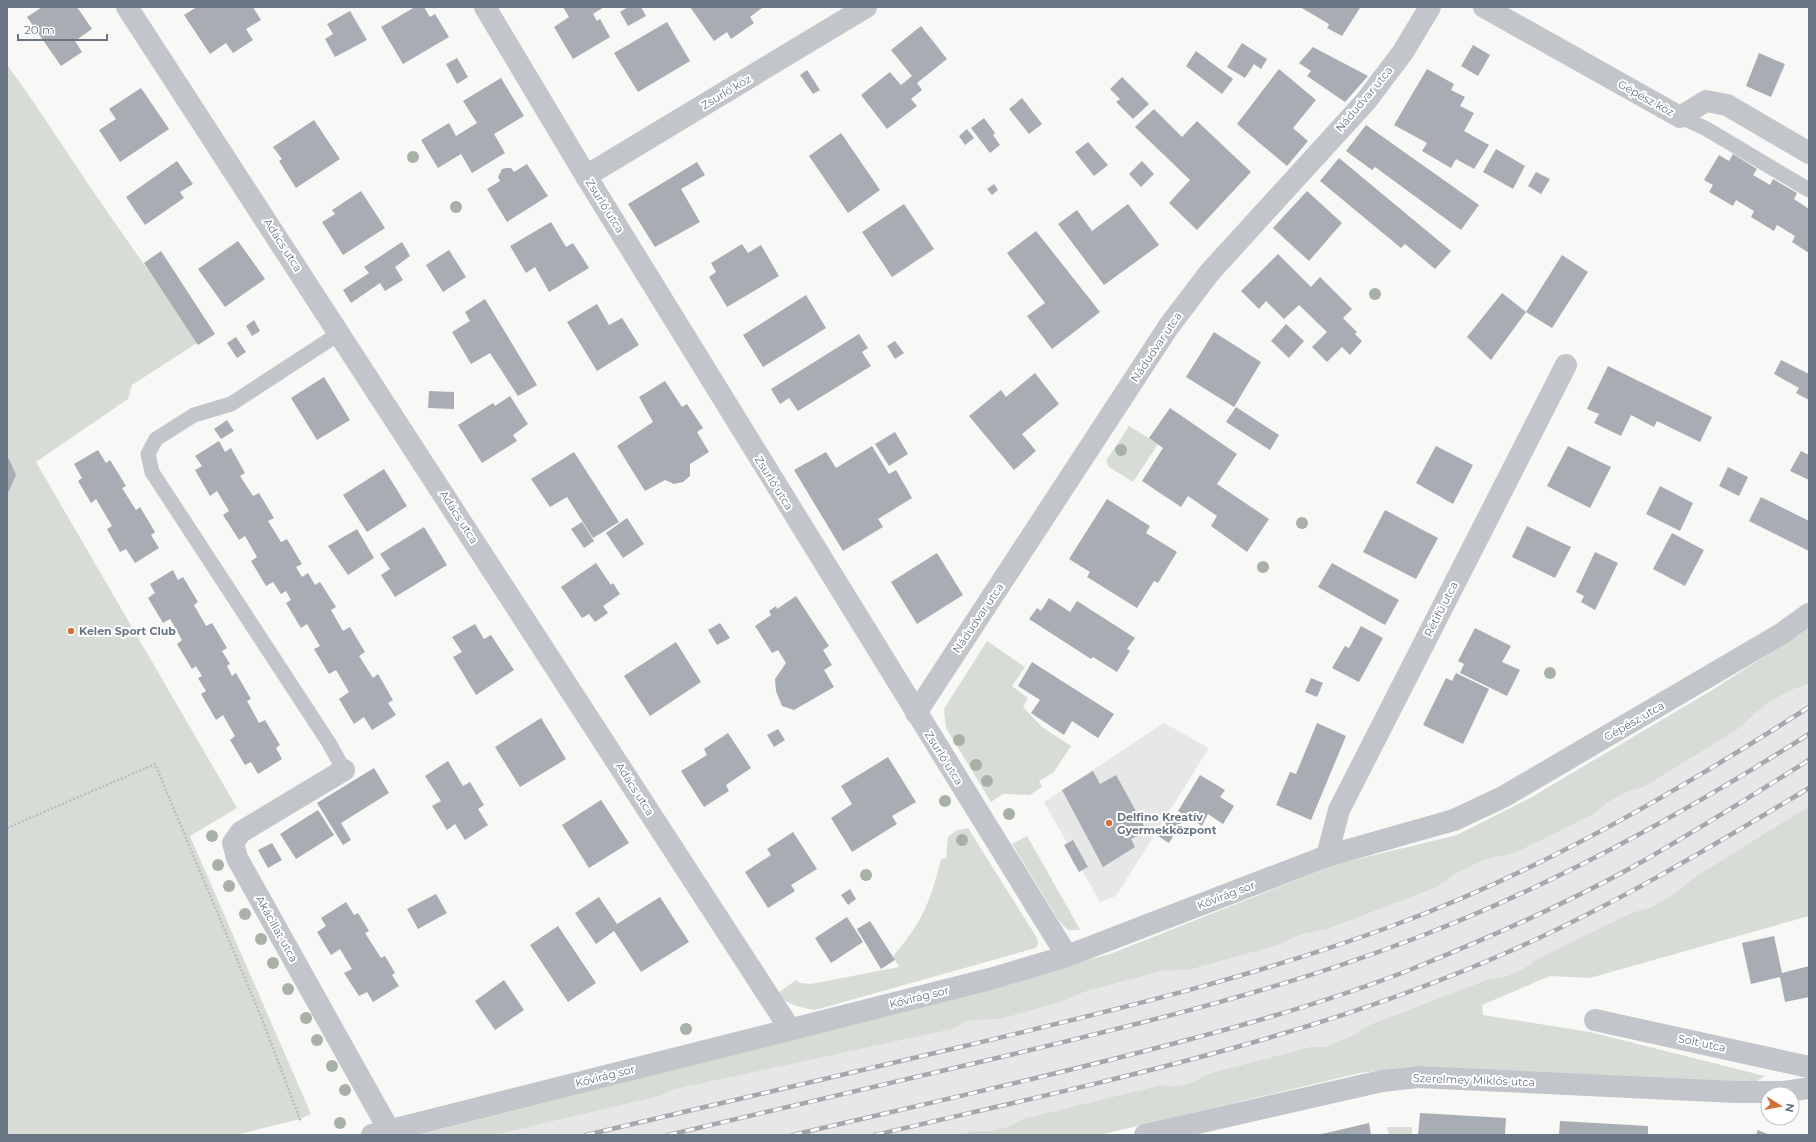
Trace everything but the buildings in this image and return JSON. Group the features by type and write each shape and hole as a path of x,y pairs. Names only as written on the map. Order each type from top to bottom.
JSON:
{"street":[{"name":"Adács utca","path":"127,7 340,333 790,1029"},
{"name":"Zsurló utca","path":"485,7 586,176 1067,956"},
{"name":"Zsurló köz","path":"586,176 866,7"},
{"name":"Nádudvar utca","path":"916,713 1169,326 1210,272 1366,101 1404,52 1430,7"},
{"name":"Gépész köz","path":"1484,7 1680,117 1706,101 1727,105 1809,153"},
{"name":"Rétifű utca","path":"1327,856 1339,810 1566,365"},
{"name":"Gépész utca","path":"1454,820 1503,797 1781,634 1809,614"},
{"name":"Akácillat utca","path":"344,770 241,832 233,843 237,858 380,1133"},
{"name":"Kővirág sor","path":"380,1133 990,979 1067,956 1327,856 1454,820"},
{"name":"Solt utca","path":"1595,1020 1809,1067"},
{"name":"Szerelmey Miklós utca","path":"1145,1135 1382,1081 1418,1077 1735,1092 1783,1092 1809,1088"}],"lane":[{"path":"1680,117 1705,128 1809,190"},
{"path":"340,333 231,404 194,415 168,431 156,439 148,454 152,472 329,743 344,770"}],"path":[{"path":"7,828 155,764 262,1019 301,1122"}],"shaded area":[{"name":"Kelen Sport Club","path":"7,65 197,343 132,385 128,399 36,462 237,808 190,836 311,1114 300,1119 236,1135 7,1135"},
{"path":"1129,426 1158,444 1133,482 1109,467 1106,461"},
{"path":"1809,628 1809,684 1791,690 1766,704 1738,729 1644,787 1624,793 1607,803 1594,814 1515,853 1484,860 1457,873 1435,888 1325,930 1307,933 1278,945 1189,970 1162,971 1084,992 1061,1002 1001,1019 966,1021 953,1029 672,1090 660,1096 494,1135 418,1135 643,1078 1110,954 1334,865 1457,835 1530,798 1714,689"},
{"path":"987,641 1025,667 1012,686 1028,698 1023,707 1042,727 1071,746 1054,772 1039,781 1042,787 1030,795 1003,794 991,802 946,728 944,709"},
{"path":"1809,684 1809,806 1695,877 1674,894 1652,907 1631,913 1537,959 1523,969 1507,976 1489,979 1369,1025 1353,1035 1325,1047 1310,1047 1210,1073 1194,1082 1177,1086 1161,1085 1022,1119 1008,1127 990,1131 973,1131 955,1135 494,1135 660,1096 672,1090 953,1029 966,1021 1001,1019 1061,1002 1084,992 1162,971 1189,970 1278,945 1290,938 1314,931 1325,930 1435,888 1457,873 1484,860 1515,853 1594,814 1607,803 1624,793 1644,787 1738,729 1766,704 1791,690"},
{"name":"Delfino Kreatív Gyermekközpont","path":"1164,723 1209,748 1116,896 1100,902 1044,802"},
{"path":"1809,806 1809,916 1590,978 1550,976 1482,1005 1483,1015 1590,1032 1765,1076 1754,1083 1413,1066 1360,1073 1099,1135 955,1135 973,1131 990,1131 1008,1127 1022,1119 1161,1085 1177,1086 1194,1082 1210,1073 1310,1047 1325,1047 1353,1035 1369,1025 1489,979 1507,976 1523,969 1537,959 1631,913 1652,907 1674,894 1695,877"},
{"path":"968,828 1037,938 1038,943 1036,948 815,1010 790,1003 778,993 796,980 800,983 811,984 899,967 893,956 912,933 924,911 933,888 941,859 946,858 948,837 955,831"},
{"path":"1027,836 1080,930 1068,930 1059,921 1012,844"},
{"path":"1387,1127 1412,1127 1412,1135 1389,1135"}],"railway":[{"path":"586,1135 1129,1006 1288,961 1392,926 1447,905 1501,881 1606,828 1709,769 1809,707"},
{"path":"668,1135 1114,1030 1262,990 1360,959 1461,920 1563,874 1614,848 1713,793 1809,734"},
{"path":"793,1135 1138,1053 1272,1016 1329,999 1384,980 1501,932 1560,905 1666,848 1809,760"},
{"path":"875,1135 1116,1079 1196,1058 1276,1036 1354,1011 1432,983 1508,952 1586,915 1698,854 1809,788"}],"place":[{"name":"Kelen Sport Club","path":"71,631"},
{"name":"Delfino Kreatív Gyermekközpont","path":"1109,823"}]}
